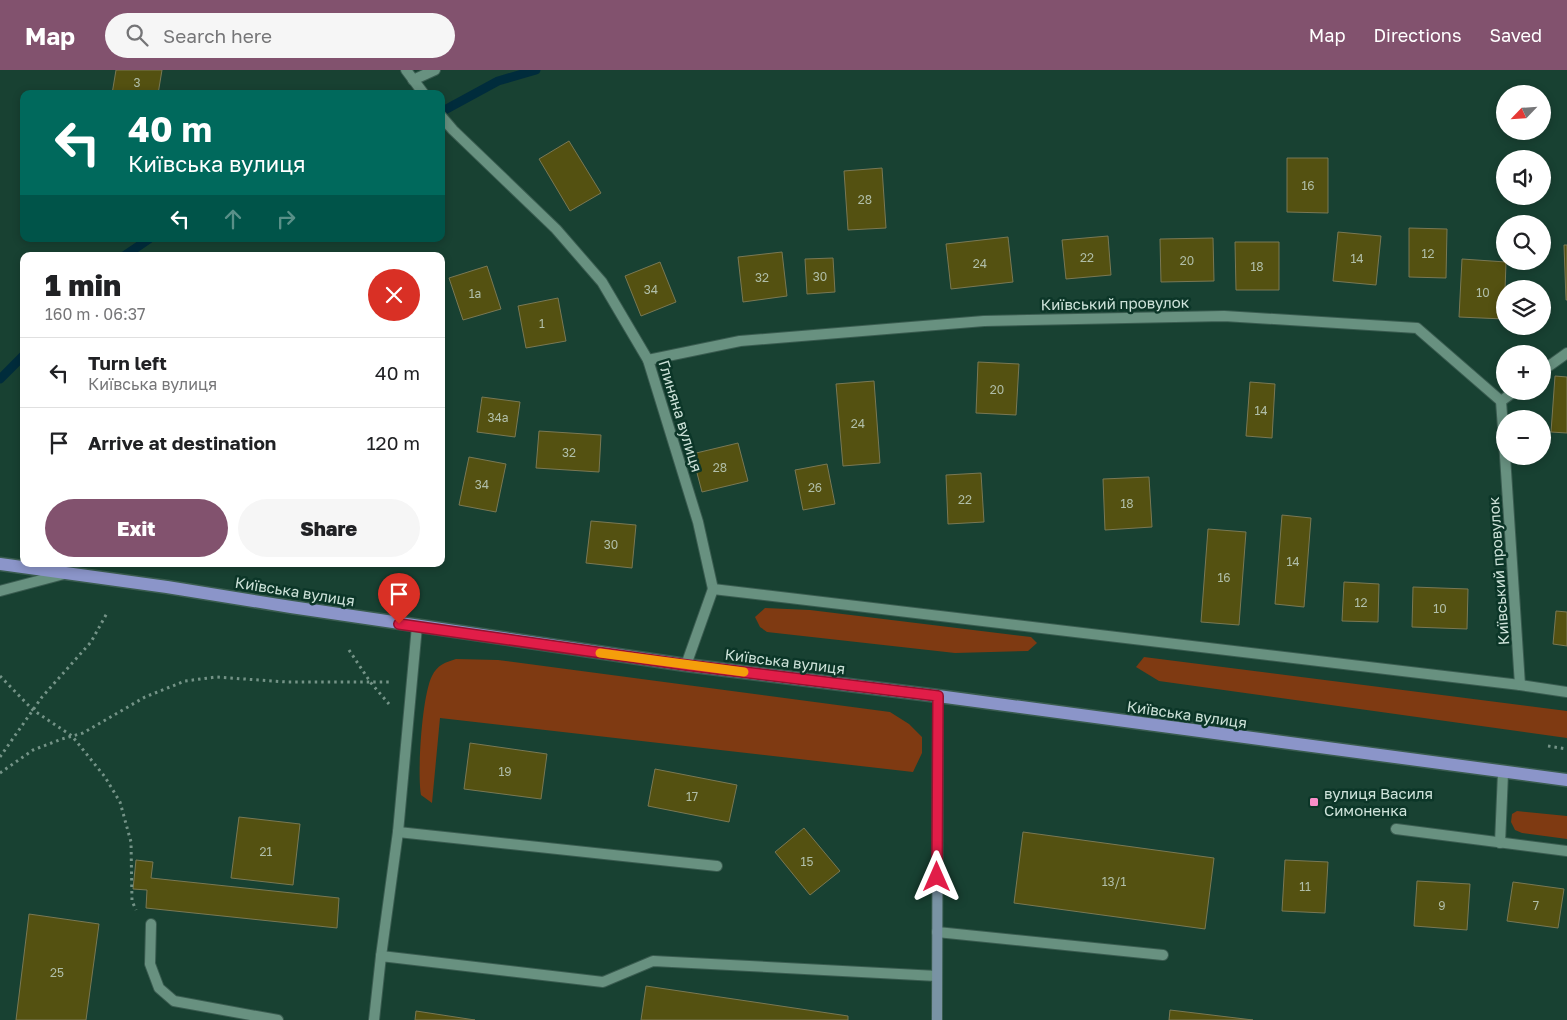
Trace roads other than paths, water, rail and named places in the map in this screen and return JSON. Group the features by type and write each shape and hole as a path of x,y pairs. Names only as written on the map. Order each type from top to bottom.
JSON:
{"main road":[{"name":"Київська вулиця","path":"0,564 20,567"},
{"name":"Київська вулиця","path":"22,567 686,665 938,696 1567,780"}],"street":[{"path":"406,70 421,90"},
{"path":"413,80 435,70"},
{"name":"Глиняна вулиця","path":"445,121 556,229 602,282 648,360 698,522 713,589"},
{"name":"Київський провулок","path":"648,360 740,342 984,321 1224,316 1417,328 1501,401 1502,410"},
{"path":"1551,365 1567,353"},
{"name":"Київський провулок","path":"1506,465 1520,685"},
{"path":"0,591 67,573"},
{"path":"686,665 713,589 1567,692"},
{"path":"374,1020 398,832 417,626"},
{"path":"937,1020 938,696"},
{"path":"1500,843 1503,772"},
{"path":"1396,829 1567,851"},
{"path":"398,832 717,866"},
{"path":"151,924 150,964 159,988 174,1001 278,1020"},
{"path":"937,932 1163,955"},
{"path":"381,956 603,982 653,961 938,976"}],"waterway":[{"path":"445,110 498,81 536,70"},
{"path":"130,252 145,242"},
{"path":"0,379 20,359"}],"place":[{"name":"вулиця Василя Симоненка","path":"1314,802"}]}
